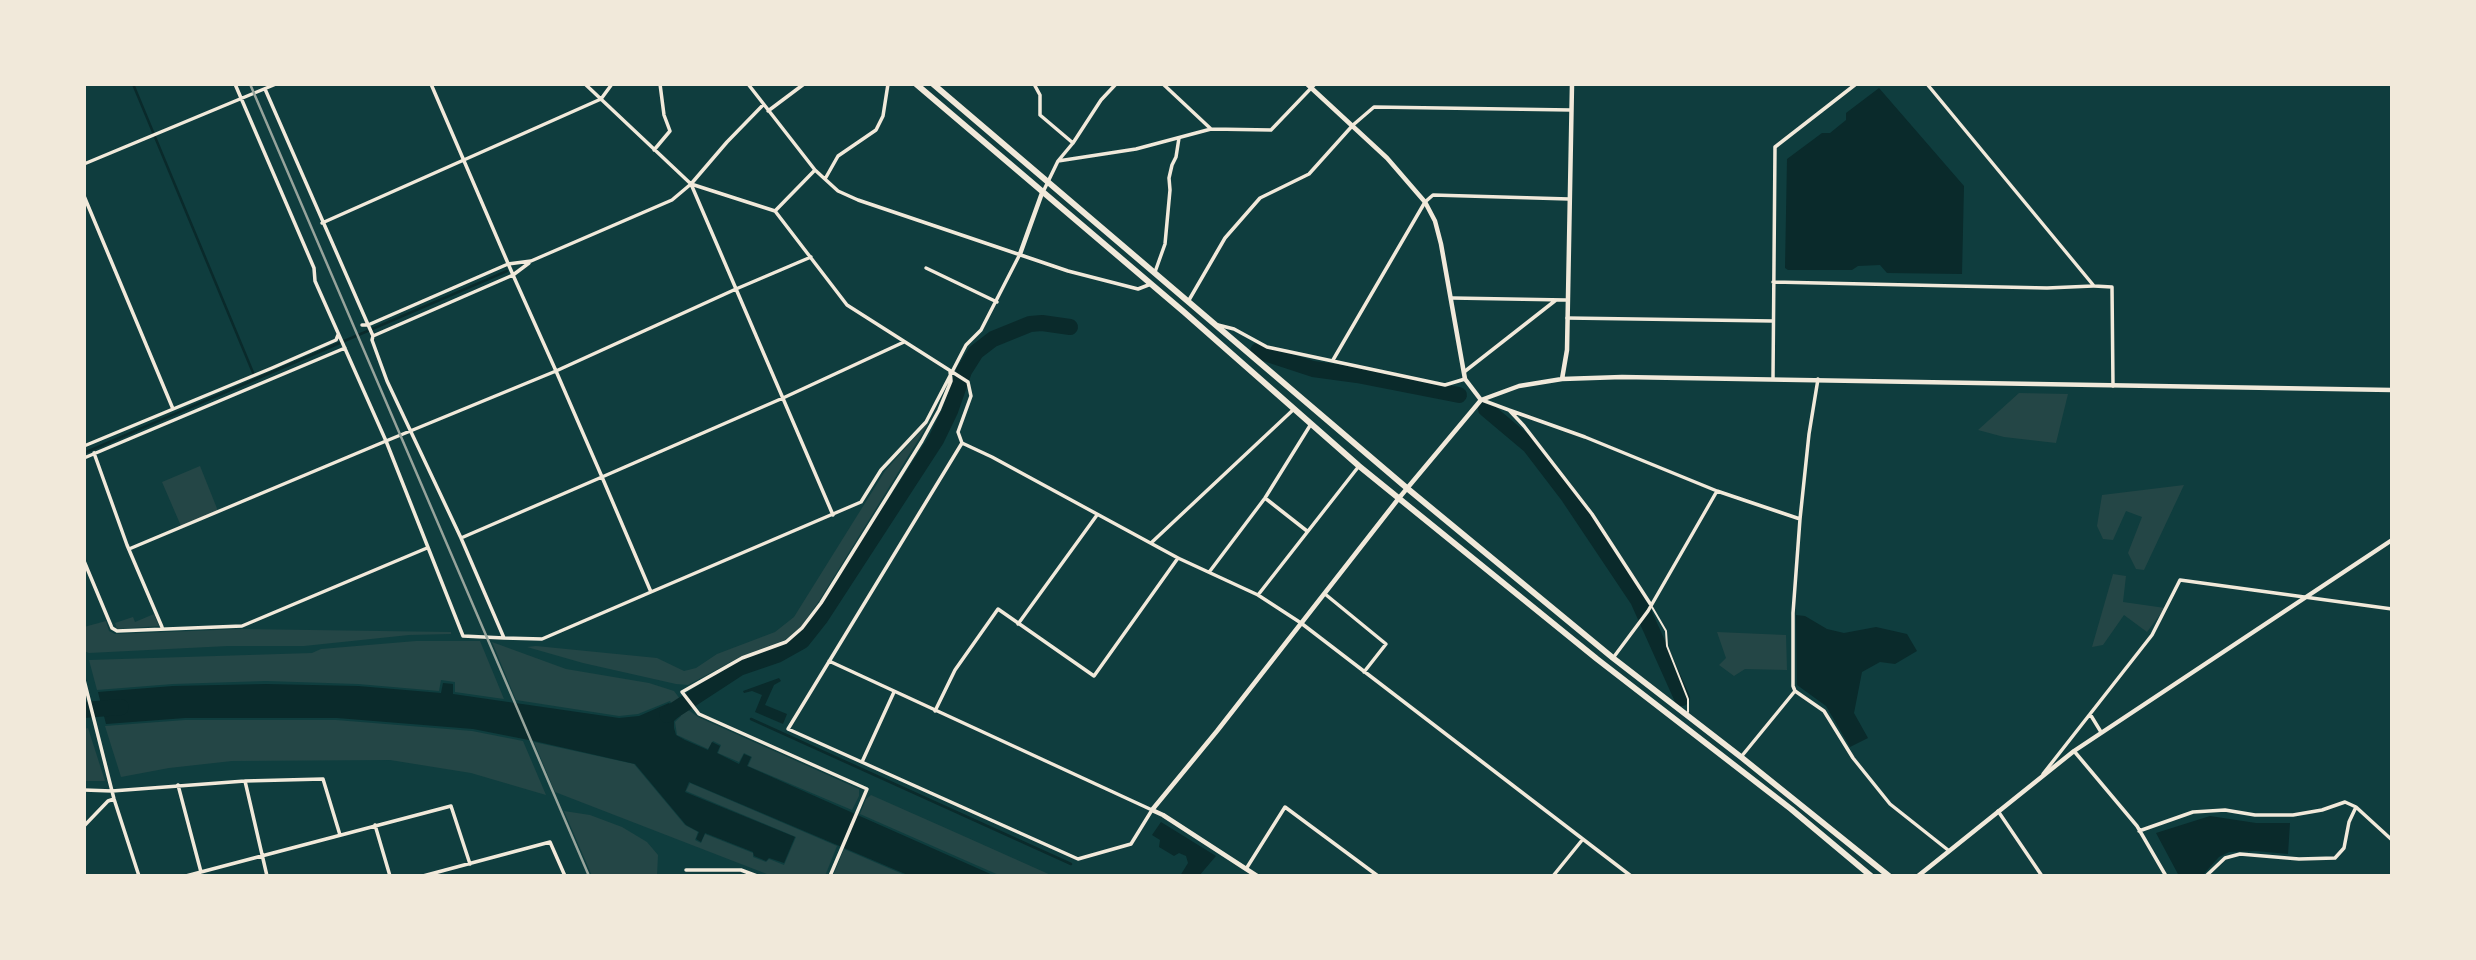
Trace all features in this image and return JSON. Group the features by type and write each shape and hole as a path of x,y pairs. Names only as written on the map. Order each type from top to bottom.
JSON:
{"highway":[{"path":"916,84 1359,466 1587,651 1791,809 1871,876"},
{"path":"933,84 1408,489 1613,658 1889,876"}],"street":[{"path":"235,84 314,268 315,281 386,441 463,636 542,639 861,502 881,470 926,422 950,371 966,345 981,330 997,302 1058,161 1101,100 1116,84"},
{"path":"84,164 276,84"},
{"path":"431,84 651,592"},
{"path":"584,84 691,184 833,515"},
{"path":"322,223 601,99 612,84"},
{"path":"654,150 670,131 664,115 660,84"},
{"path":"748,84 815,170 838,191 1068,271 1138,289 1151,284"},
{"path":"768,111 804,84"},
{"path":"825,179 838,156 876,130 883,116 888,84"},
{"path":"1034,84 1040,95 1040,115 1073,143"},
{"path":"1163,84 1211,130"},
{"path":"1562,379 1567,350 1572,84"},
{"path":"1773,377 1775,147 1856,84"},
{"path":"1927,84 2095,286"},
{"path":"1058,161 1136,149 1211,130 1271,130 1311,85 1393,165 1425,202 1435,221 1441,244 1465,379 1481,400 1586,437 1717,491 1800,519"},
{"path":"265,89 373,336 372,340 409,431 461,538 504,638"},
{"path":"373,336 513,275 531,261 672,200 691,184 763,105"},
{"path":"1188,302 1225,238 1260,198 1309,174 1353,125 1374,107 1571,110"},
{"path":"1154,274 1165,244 1169,178 1179,138"},
{"path":"775,211 815,170"},
{"path":"691,184 775,211 847,305 968,383 971,396 958,432 961,443 788,729 1078,859 1131,844 1152,810 1399,498 1481,400 1519,386 1562,379 1773,377 2392,390"},
{"path":"1333,360 1425,202 1433,195 1569,199"},
{"path":"84,196 173,409"},
{"path":"129,549 556,371 811,257"},
{"path":"362,325 368,325 508,264 531,261"},
{"path":"926,268 997,302"},
{"path":"1773,282 2047,288 2112,286 2113,386"},
{"path":"1452,298 1566,300"},
{"path":"1464,372 1556,300"},
{"path":"1567,318 1773,321"},
{"path":"1212,323 1234,329 1267,347 1445,385 1465,379"},
{"path":"84,446 336,340 338,335"},
{"path":"461,538 783,398 904,342"},
{"path":"84,458 345,348"},
{"path":"830,876 867,789 699,715 682,692 741,658 786,642 802,628 821,603 922,441 951,381 950,371"},
{"path":"1818,379 1800,519 1793,613 1793,686 1824,711 1853,758 1890,804 1948,850"},
{"path":"1151,543 1294,409"},
{"path":"1509,411 1592,514 1651,605"},
{"path":"1210,571 1265,498 1311,424"},
{"path":"961,443 992,457 1178,558 1258,595 1301,623 1631,876"},
{"path":"94,453 129,549 163,628"},
{"path":"1258,595 1359,466"},
{"path":"1613,658 1648,611 1717,491"},
{"path":"1265,498 1307,531"},
{"path":"1018,624 1097,515"},
{"path":"1918,876 2074,751 2392,540"},
{"path":"84,561 112,628 117,631 242,626 427,548"},
{"path":"935,712 955,670 998,610 1094,676 1178,558"},
{"path":"2043,774 2152,635 2180,580 2392,609"},
{"path":"1325,594 1386,644 1364,673"},
{"path":"829,661 1163,815 1257,876"},
{"path":"84,680 114,799 139,876"},
{"path":"1741,757 1796,691"},
{"path":"862,762 894,692"},
{"path":"2090,714 2101,732"},
{"path":"2074,751 2139,831 2166,876"},
{"path":"84,790 112,791 244,781 323,779 340,835"},
{"path":"244,781 267,876"},
{"path":"178,785 201,872"},
{"path":"84,826 108,801 114,799"},
{"path":"2139,831 2193,812 2225,810 2255,815 2293,815 2322,810 2345,802 2356,807 2392,840"},
{"path":"186,876 451,806 470,864"},
{"path":"1246,869 1285,807 1378,876"},
{"path":"2206,876 2225,858 2240,854 2299,859 2335,858 2344,848 2349,822 2356,807"},
{"path":"1998,811 2042,876"},
{"path":"375,825 390,876"},
{"path":"1553,876 1583,839"},
{"path":"423,876 550,842 565,876"},
{"path":"686,870 741,870 757,876"}],"lane":[{"path":"1651,605 1666,631 1667,646 1688,699 1688,717"}],"shaded area":[{"path":"1879,88 1964,186 1962,274 1887,273 1880,265 1858,266 1852,270 1785,268 1787,159 1822,133 1830,133 1846,120 1846,113"},
{"path":"2019,393 2068,394 2056,443 2004,437 1978,430"},
{"path":"931,419 819,601 801,627 785,640 740,657 688,685 583,663 527,647 657,658 684,671 696,668 717,654 775,632 794,617 885,471"},
{"path":"200,466 218,511 181,526 162,482"},
{"path":"2184,485 2144,570 2136,569 2128,553 2142,517 2126,511 2113,540 2103,539 2097,526 2102,495"},
{"path":"2113,574 2126,576 2123,602 2165,608 2147,632 2124,615 2103,645 2092,647"},
{"path":"154,614 159,626 117,629 115,623 133,617 135,622"},
{"path":"1796,615 1805,616 1827,629 1844,633 1876,627 1907,634 1917,651 1895,664 1880,662 1862,672 1854,713 1868,738 1850,747 1826,706 1797,685"},
{"path":"106,621 109,631 115,634 241,629 451,634 409,635 304,646 228,646 89,653 84,651 84,627"},
{"path":"1717,632 1786,635 1787,670 1745,669 1734,676 1719,665 1726,658"},
{"path":"416,641 480,641 504,699 455,692 455,682 441,680 439,691 358,684 266,681 97,690 89,660 312,653 321,649"},
{"path":"492,642 566,669 649,683 674,691 680,699 638,714 619,716 516,700"},
{"path":"779,678 781,681 774,685 765,705 787,714 783,724 755,712 762,695 743,691"},
{"path":"443,683 453,684 453,694 619,718 639,716 669,703 672,706 680,700 686,708 677,713 679,716 674,721 676,735 708,750 712,742 720,746 717,753 739,764 744,754 751,757 747,766 995,876 910,876 689,782 685,792 795,837 784,863 769,858 766,861 754,856 753,852 705,833 701,842 696,839 699,832 686,825 635,764 534,741 473,729 337,718 185,718 106,724 98,692 173,686 266,684 358,686 441,693"},
{"path":"687,709 698,717 859,789 859,796 852,810 748,766 752,757 744,753 739,762 718,753 721,745 713,741 708,749 677,735 675,722 681,716 679,714"},
{"path":"185,720 336,720 472,731 523,741 546,795 471,773 390,760 232,761 121,777 105,726"},
{"path":"88,728 105,781 84,781 84,729"},
{"path":"534,742 634,764 685,825 698,832 695,840 701,843 705,834 753,853 753,857 784,865 796,837 686,791 690,783 837,846 825,876 772,876 555,792"},
{"path":"871,795 1053,876 1001,876 860,814 866,799"},
{"path":"564,811 590,815 622,827 647,842 658,855 657,876 592,876"},
{"path":"2210,816 2256,823 2290,823 2288,854 2229,852 2219,857 2202,876 2179,876 2156,833"},
{"path":"1161,822 1216,856 1199,876 1180,876 1188,863 1186,856 1179,853 1174,856 1159,847 1160,840 1152,835"},
{"path":"844,849 907,876 833,876"}],"waterway":[{"path":"133,84 254,375"},
{"path":"84,453 507,271"},
{"path":"667,715 739,668 777,655 802,641 821,617 936,440 964,371 976,352 993,339 1030,324 1070,327"},
{"path":"1258,351 1313,369 1459,395"},
{"path":"1486,409 1530,446 1569,497 1638,600 1682,698"},
{"path":"84,710 121,707"},
{"path":"751,719 1071,864"}],"railway":[{"path":"250,84 589,876"}]}
